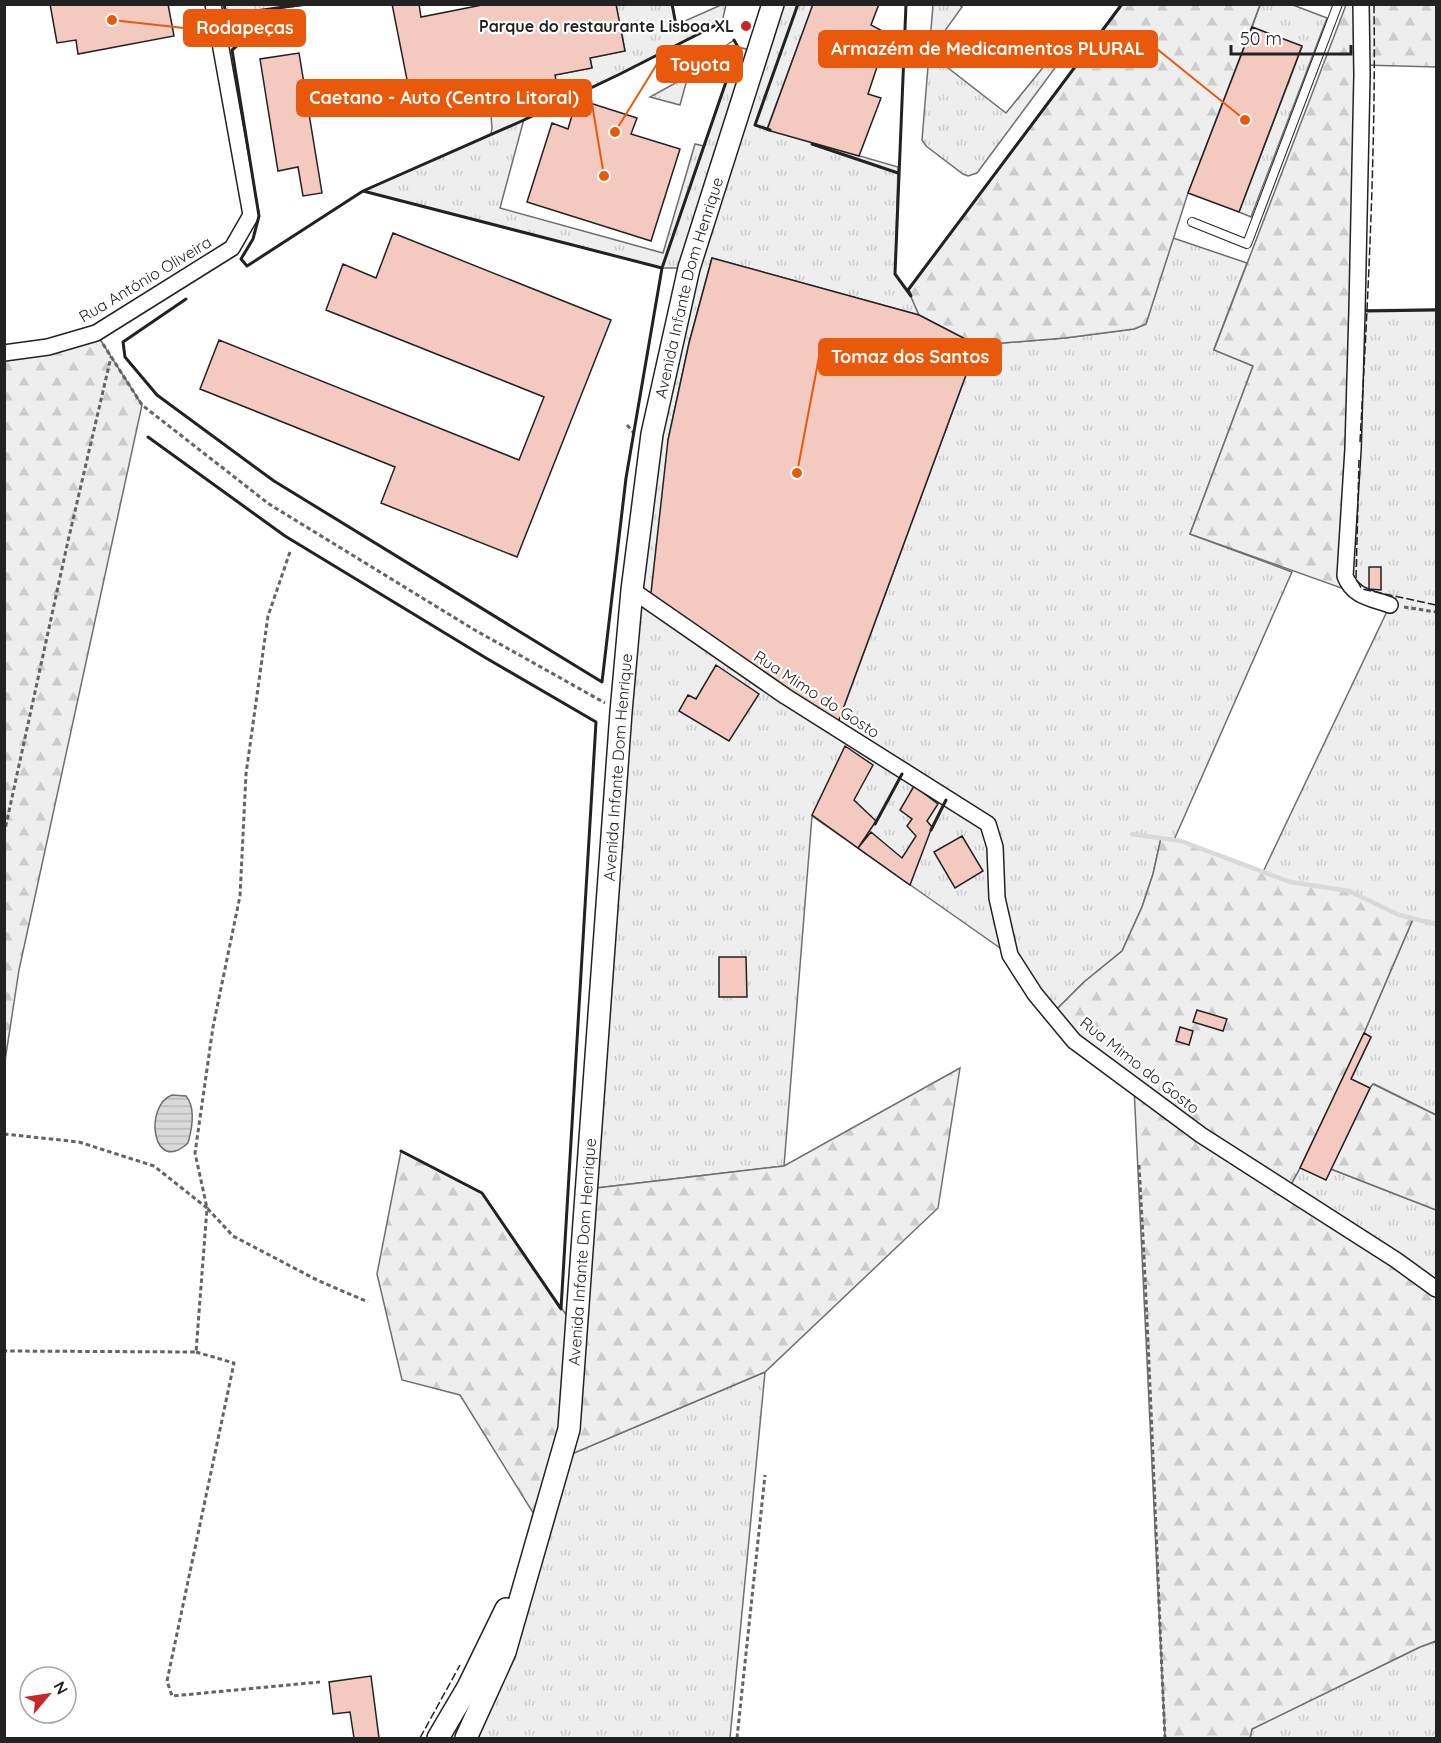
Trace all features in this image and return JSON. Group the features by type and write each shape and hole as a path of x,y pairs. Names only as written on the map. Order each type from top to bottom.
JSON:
{"main road":[{"name":"Avenida Infante Dom Henrique","path":"466,1738 505,1652 569,1429 621,712 652,434 689,268 773,4"},
{"name":"Avenida Infante Dom Henrique","path":"438,1738 483,1657 537,1544"}],"street":[{"name":"Rua António Oliveira","path":"4,353 48,347 96,333 232,248 251,215 213,4"},
{"path":"1361,4 1362,75 1356,345 1353,449 1345,576 1348,586 1358,594 1390,605"},
{"name":"Rua Mimo do Gosto","path":"633,590 785,696 988,824 995,846 997,898 1010,955 1035,994 1074,1041 1201,1135 1396,1260 1437,1289"}],"lane":[{"path":"1192,222 1246,244 1337,5"}],"path":[{"path":"96,333 142,405 268,504 473,629 621,712"},
{"path":"4,834 111,357"},
{"path":"196,1352 207,1208 195,1153 213,1027 240,896 246,774 268,616 290,552"},
{"path":"1390,605 1437,612"},
{"path":"4,1134 79,1142 153,1166 207,1208 233,1236 317,1280 368,1302"},
{"path":"1139,1165 1165,1738"},
{"path":"4,1351 196,1352 234,1363 167,1681 172,1696 320,1682"},
{"path":"737,1738 765,1475"}],"green space":[{"path":"224,4 306,5 226,15"},
{"path":"616,5 672,5 676,25 721,5 726,5 722,22 620,74 524,119 500,208 663,253 695,144 704,146 733,62 714,54 734,40 738,47 759,52 773,5 813,5 767,129 898,167 895,274 911,296 919,315 712,258 689,343 668,440 836,728 977,345 1065,338 1134,329 1146,324 1173,238 1247,263 1214,349 1253,366 1190,534 1292,572 1174,840 1161,838 1153,874 1142,907 1122,951 1084,982 1052,1014 1010,955 812,816 784,1166 588,1189 632,590 689,268 662,268 363,191 491,134 491,115 513,109 511,95 555,75 592,68 590,58 625,51"},
{"path":"933,5 962,7 929,53"},
{"path":"1122,5 1260,5 1188,193 1146,324 1134,329 1065,338 977,345 919,315 908,290"},
{"path":"1260,5 1293,5 1327,18 1251,217 1239,212 1302,47 1252,27"},
{"path":"1346,5 1436,5 1436,67 1363,65 1345,567 1358,594 1190,534 1253,366 1214,350"},
{"path":"1071,33 1074,38 1072,45 977,173 968,176 926,146 922,140 929,53 1006,113"},
{"path":"688,76 680,105 650,97"},
{"path":"1436,309 1436,1115 1374,1084 1370,1088 1351,1079 1371,1037 1364,1033 1413,919 1399,915 1349,891 1290,882 1263,872 1390,605 1349,586 1357,310"},
{"path":"96,333 142,405 19,970 5,1061 5,353"},
{"path":"1161,838 1181,841 1290,882 1349,891 1399,915 1413,919 1364,1033 1288,1190 1436,1289 1436,1641 1252,1729 1250,1738 1165,1738 1134,1087 1052,1014 1084,982 1122,951 1142,907 1153,874"},
{"path":"960,1068 938,1208 765,1372 562,1458 535,1516 460,1395 402,1380 377,1274 401,1151 482,1193 576,1329 588,1189 784,1166"},
{"path":"1373,1084 1436,1115 1436,1210 1331,1169"},
{"path":"1300,1168 1331,1169 1436,1210 1436,1289 1288,1190"},
{"path":"765,1372 730,1738 466,1738 562,1458"},
{"path":"1436,1641 1436,1738 1250,1738 1252,1729"}],"shaded area":[{"path":"172,1095 186,1096 191,1106 192,1125 188,1143 176,1151 167,1151 160,1145 156,1136 155,1124 157,1112 163,1102"}],"building":[{"path":"50,4 168,4 174,36 78,54 76,40 57,43"},
{"path":"392,4 419,4 421,17 487,4 616,4 625,51 590,58 592,68 555,75 557,86 474,102 471,84 410,95"},
{"path":"813,4 879,4 871,25 888,34 868,94 881,98 859,156 767,130"},
{"path":"1252,27 1302,46 1239,212 1188,193"},
{"path":"299,53 322,193 303,196 298,167 278,171 260,59"},
{"path":"590,103 637,118 631,134 680,149 651,241 527,202 552,123 568,129 573,112 586,116"},
{"path":"393,233 611,320 517,557 381,503 395,467 200,389 219,340 519,460 544,397 326,310 343,264 376,278"},
{"path":"712,258 919,315 977,345 836,728 650,602 668,440 689,343"},
{"path":"1369,567 1381,567 1381,590 1369,589"},
{"path":"716,665 759,694 729,741 679,711 688,695 696,699"},
{"path":"845,746 873,765 854,800 876,821 858,848 812,815"},
{"path":"914,786 938,804 927,821 932,827 910,885 858,848 871,832 902,858 916,836 907,826 912,819 900,810"},
{"path":"962,836 983,871 955,888 934,852"},
{"path":"719,957 746,957 747,997 719,997"},
{"path":"1197,1010 1227,1019 1223,1031 1193,1022"},
{"path":"1180,1027 1193,1031 1189,1045 1176,1041"},
{"path":"1364,1033 1371,1037 1351,1079 1370,1088 1326,1180 1300,1168"},
{"path":"371,1676 379,1738 354,1738 350,1712 333,1714 329,1682"}],"waterway":[{"path":"1132,834 1181,841 1290,882 1349,891 1399,915 1436,924"}],"fence":[{"path":"1360,442 1373,169 1374,4"},
{"path":"1359,460 1356,579 1362,589 1436,605"},
{"path":"420,1738 460,1665"}],"wall":[{"path":"224,4 226,15 306,4"},
{"path":"672,4 676,25"},
{"path":"770,130 755,125 798,4"},
{"path":"906,4 895,274 911,296 908,290 1122,4"},
{"path":"363,191 524,120 722,22 728,30"},
{"path":"186,299 123,342 125,357 157,395 274,481 602,682 626,478 662,268 738,47 734,40"},
{"path":"240,43 232,50 259,216 253,239 241,259 247,266 363,191 662,268"},
{"path":"812,144 898,173"},
{"path":"1367,311 1436,310"},
{"path":"148,437 285,536 596,722 561,1309 482,1193 401,1151"},
{"path":"875,824 902,774"},
{"path":"931,830 946,800"}],"place":[{"name":"Rodapeças","path":"112,20"},
{"name":"Parque do restaurante Lisboa XL","path":"746,26"},
{"name":"Armazém de Medicamentos PLURAL","path":"1245,120"},
{"name":"Toyota","path":"615,132"},
{"name":"Caetano - Auto (Centro Litoral)","path":"604,176"},
{"name":"Tomaz dos Santos","path":"797,473"}]}
